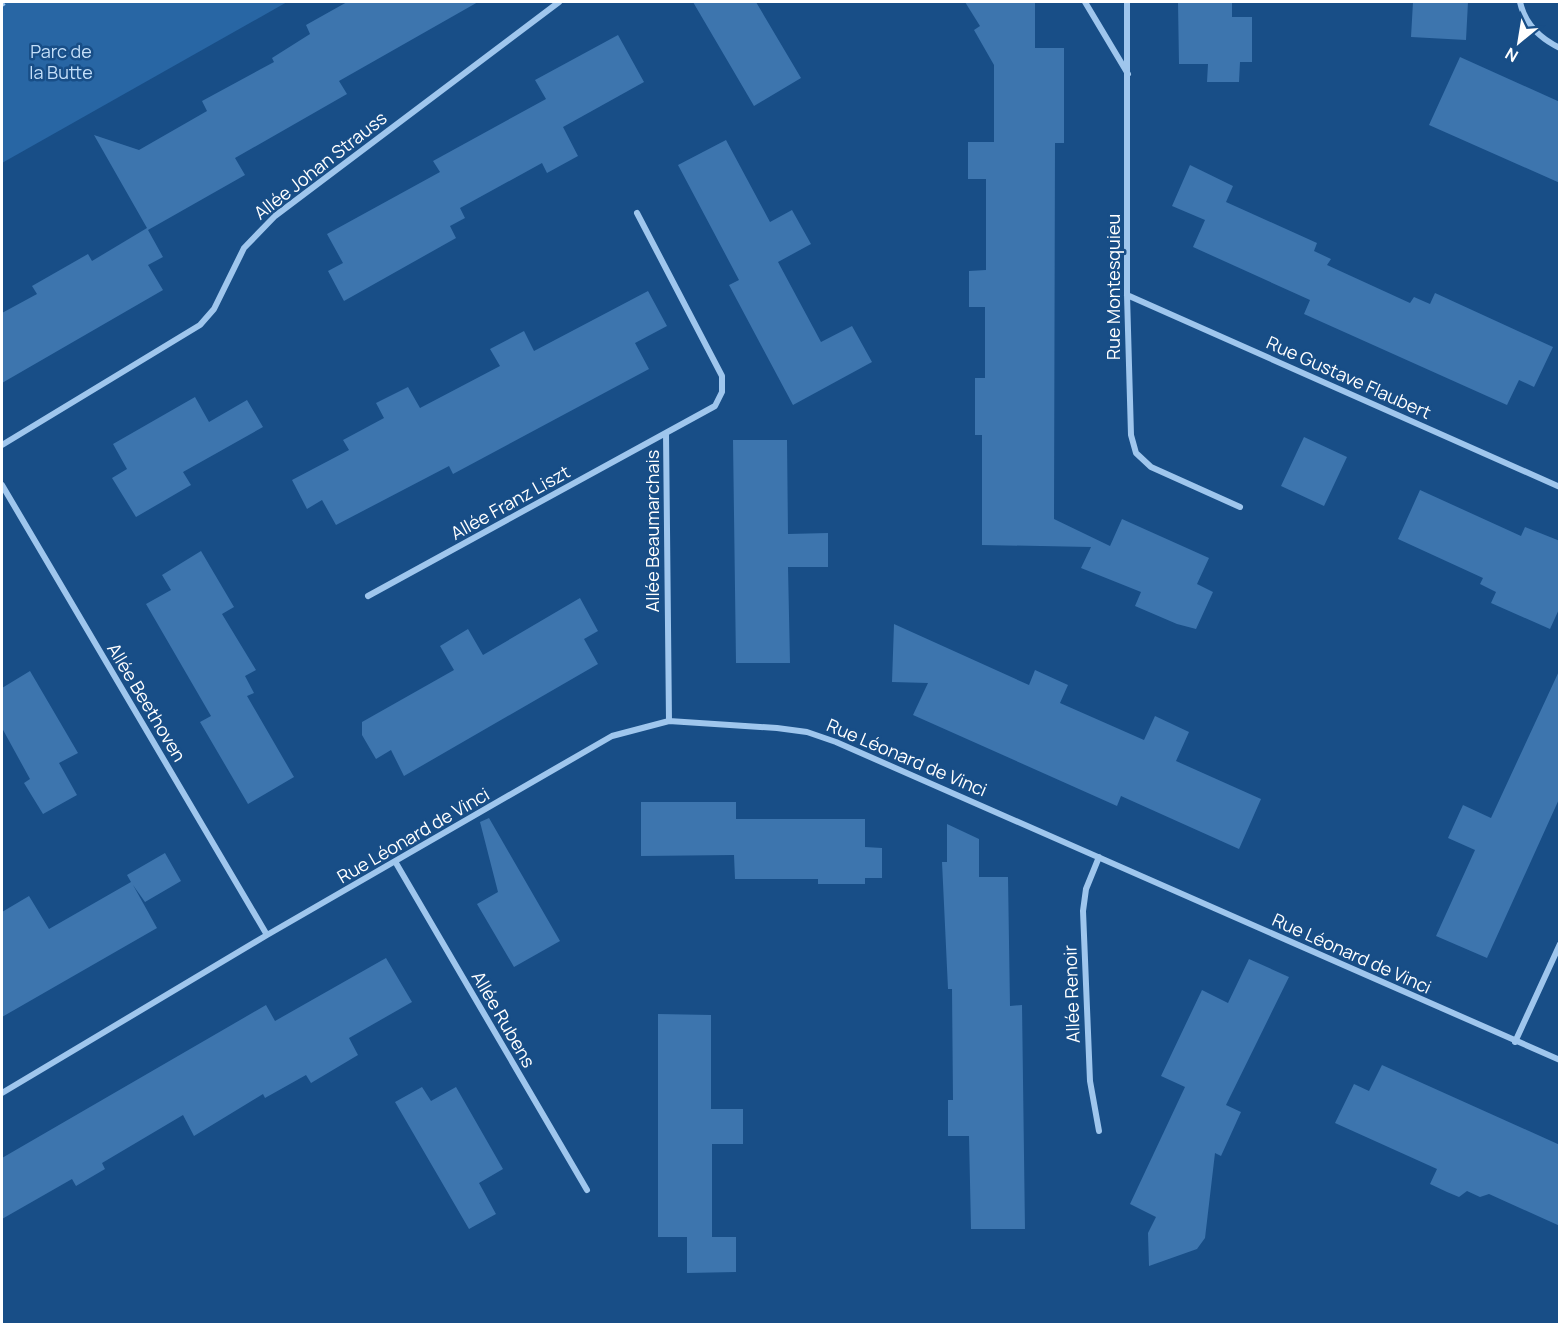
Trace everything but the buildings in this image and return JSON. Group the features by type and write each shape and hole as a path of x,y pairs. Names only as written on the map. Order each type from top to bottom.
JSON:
{"street":[{"name":"Allée Johan Strauss","path":"2,445 200,325 214,309 244,248 275,216 560,2"},
{"path":"1085,2 1128,75"},
{"name":"Rue Montesquieu","path":"1127,2 1127,295 1131,435 1136,453 1151,467 1240,507"},
{"path":"1520,2 1530,25 1540,36 1560,48"},
{"name":"Allée Beaumarchais","path":"637,213 722,376 722,392 715,406 666,433 669,720"},
{"name":"Rue Gustave Flaubert","path":"1127,295 1560,487"},
{"name":"Allée Franz Liszt","path":"368,596 666,433"},
{"name":"Allée Beethoven","path":"2,485 267,935"},
{"name":"Rue Léonard de Vinci","path":"2,1093 267,935 396,863 612,736 669,720 777,728 807,732 837,742 1560,1060"},
{"name":"Allée Renoir","path":"1099,856 1086,889 1083,911 1090,1081 1099,1131"},
{"name":"Allée Rubens","path":"396,863 587,1190"},
{"path":"1515,1042 1560,944"}],"path":[{"path":"2,5 6,2"}],"green space":[{"name":"Parc de la Butte","path":"2,2 287,2 2,163"}]}
